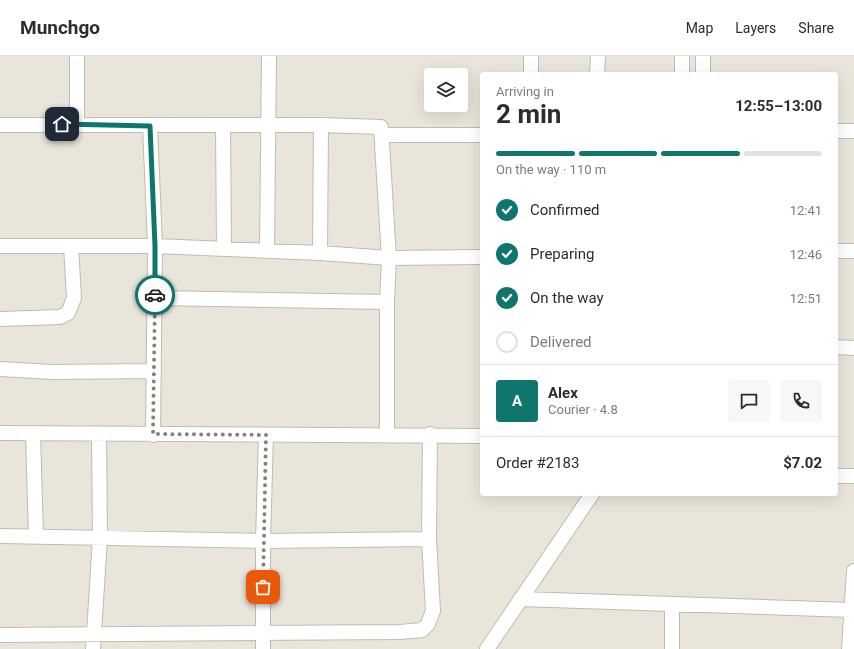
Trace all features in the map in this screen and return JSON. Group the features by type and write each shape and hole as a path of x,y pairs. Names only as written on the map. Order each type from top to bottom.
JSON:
{"street":[{"path":"77,56 77,124"},
{"path":"267,250 269,56"},
{"path":"531,56 531,72"},
{"path":"597,72 598,56"},
{"path":"682,56 682,72"},
{"path":"703,56 703,72"},
{"path":"0,125 321,125 381,127 389,258 387,302 387,434"},
{"path":"223,125 224,249"},
{"path":"320,253 321,125"},
{"path":"150,126 155,246 153,434"},
{"path":"838,131 854,131"},
{"path":"382,135 480,135"},
{"path":"0,246 155,246 267,250 389,258 480,257"},
{"path":"0,319 60,318 68,313 74,298 72,246"},
{"path":"838,250 854,251"},
{"path":"155,298 387,302"},
{"path":"838,347 854,348"},
{"path":"0,369 52,372 154,371"},
{"path":"0,433 266,435 430,434 480,436"},
{"path":"33,434 36,537"},
{"path":"94,642 100,538 98,434"},
{"path":"0,635 94,642 263,632 400,632 422,630 428,624 433,611 429,539 430,434"},
{"path":"263,649 263,541 266,435"},
{"path":"838,476 854,476"},
{"path":"487,649 591,496"},
{"path":"0,536 263,541 429,539"},
{"path":"849,649 854,571"},
{"path":"520,599 851,610"},
{"path":"672,604 672,649"}],"shaded area":[{"path":"0,56 854,56 854,649 0,649"}],"way so far":[{"path":"155,295 153,434 266,435 263,587"}],"route":[{"path":"62,124 150,126 155,246 155,295"}]}
